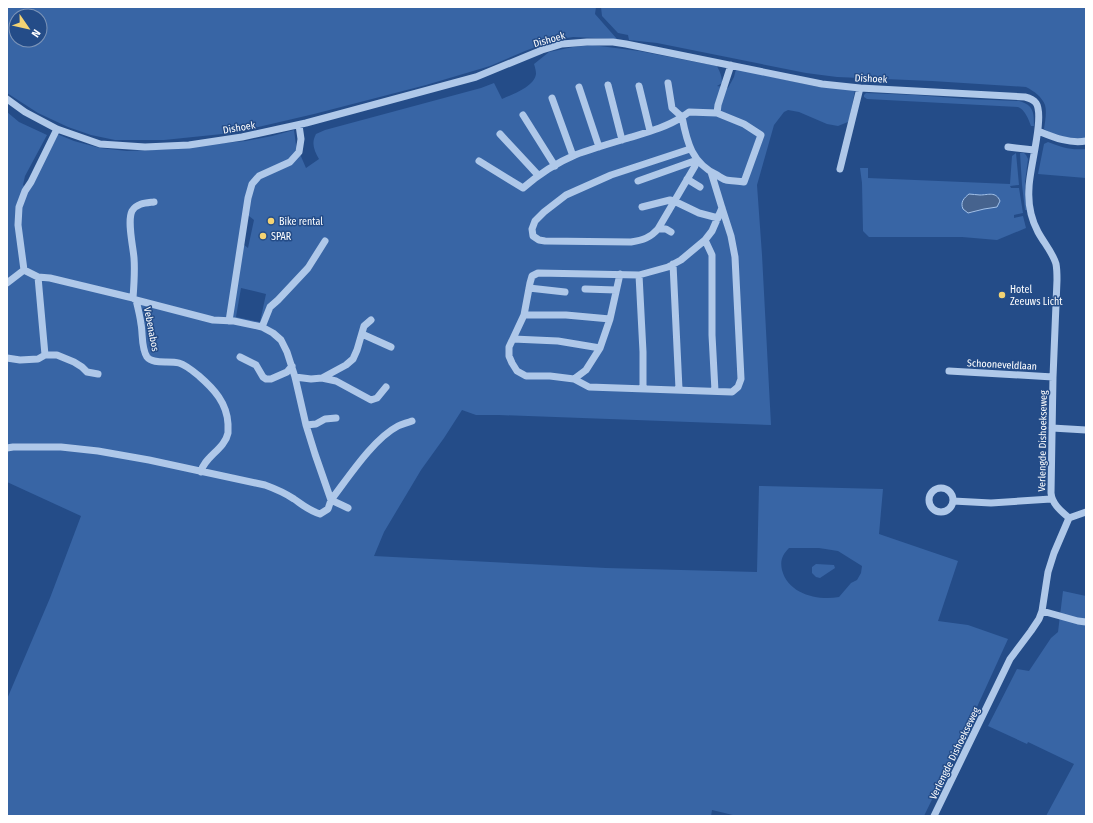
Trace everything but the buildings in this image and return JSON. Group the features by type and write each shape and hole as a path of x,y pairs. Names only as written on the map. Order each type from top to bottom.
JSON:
{"street":[{"name":"Dishoek","path":"7,99 25,112 56,129 100,144 145,147 189,145 242,137 299,125 476,77 542,50 562,44 587,42 620,43 822,84 860,88 1025,97 1031,99 1036,104 1038,111 1038,131"},
{"path":"717,113 718,105 731,65"},
{"path":"478,160 523,188 538,175 573,156 674,123 682,117 689,112 717,113 744,124 761,135 744,182 726,180 712,172 697,160 690,149 684,130 682,117 672,108 668,83"},
{"path":"608,85 622,140"},
{"path":"638,86 650,131"},
{"path":"579,87 599,147"},
{"path":"840,169 860,88"},
{"path":"552,98 573,156"},
{"path":"523,115 555,166"},
{"path":"229,321 248,198 252,184 259,176 290,162 299,152 301,139 299,125"},
{"path":"7,283 24,270 18,225 19,207 56,129"},
{"path":"1038,131 1064,141 1086,141"},
{"name":"Verlengde Dishoekseweg","path":"934,816 1010,659 1036,625 1042,611 1048,572 1054,553 1069,518 1051,499 1050,493 1057,280 1056,265 1051,252 1038,231 1031,212 1029,188 1038,131"},
{"path":"500,134 538,175"},
{"path":"1008,147 1034,150"},
{"path":"690,149 611,175 566,195 544,212 536,221 532,229 533,236 539,240 545,241 632,242 652,236 658,229 695,166 697,160"},
{"path":"638,181 697,160"},
{"path":"712,172 731,236 735,257 741,379 738,387 732,392 589,386 574,379 550,376 526,376 517,371 509,356 509,348 524,315 532,276 538,273 639,274 668,267 681,260 705,240 712,231 722,208"},
{"path":"687,179 700,187"},
{"path":"642,206 670,200 699,213 718,218"},
{"name":"Vebenabos","path":"154,202 139,204 133,211 131,217 135,299 141,325 144,350 148,358 154,361 179,363 192,371 217,394 224,404 227,416 228,432 225,442 203,466 202,472"},
{"path":"658,229 666,229 671,232"},
{"path":"705,240 712,255 712,335 715,391"},
{"path":"262,327 270,307 308,268 325,241"},
{"path":"673,264 679,389"},
{"name":"Vebenabos","path":"24,270 38,277 50,278 213,320 229,321 262,327 273,333 281,340 292,366 314,454 331,500"},
{"path":"574,379 586,370 600,348 610,319 620,274"},
{"path":"639,274 643,352 643,388"},
{"path":"38,277 45,355"},
{"path":"529,288 565,292"},
{"path":"585,289 616,290"},
{"path":"524,315 566,315 610,319"},
{"path":"322,378 346,365 353,359 364,326 371,320"},
{"path":"362,334 391,347"},
{"path":"513,339 558,341 600,348"},
{"path":"7,358 20,360 38,359 45,355 57,355 74,362 87,372 98,374"},
{"path":"240,357 256,365 263,377 266,379 271,379 287,372 292,366"},
{"name":"Schooneveldlaan","path":"949,372 1053,377"},
{"path":"295,377 311,379 322,378 336,382 371,400 377,398 386,387"},
{"path":"306,424 316,424 324,419 336,418"},
{"path":"7,448 13,446 61,447 98,451 149,460 279,490 311,511 320,514 328,509 331,500 369,450 384,436 398,426 412,421"},
{"path":"1052,428 1086,430"},
{"path":"953,501 991,503 1051,499"},
{"path":"331,500 348,508"},
{"path":"1069,518 1086,512"},
{"path":"1042,611 1086,622"}],"shaded area":[{"path":"7,7 596,7 595,14 617,39 573,37 554,40 490,66 426,85 314,114 232,133 164,140 115,140 91,135 68,127 38,113 7,93"},
{"path":"601,7 1086,7 1086,138 1064,137 1044,129 1046,114 1045,105 1037,94 1026,87 837,77 806,73 657,43 629,40 628,35 618,33 602,16"},
{"path":"592,45 639,51 717,66 721,74 722,83 717,86 728,88 734,77 736,69 819,87 855,90 848,122 838,126 827,124 799,112 788,110 784,112 774,125 757,185 771,425 476,415 462,410 421,470 384,532 374,556 606,568 757,572 759,486 883,489 879,534 958,561 938,621 968,625 1008,639 924,816 737,816 712,810 711,816 7,816 7,699 50,598 81,516 7,482 7,112 19,122 47,135 25,176 23,185 29,191 57,134 74,141 100,148 127,151 177,149 246,141 294,130 296,145 306,168 319,159 314,146 316,134 325,130 481,88 494,83 502,99 522,90 531,83 536,74 534,64 549,52","holes":["244,212 254,220 248,248 239,241","241,288 266,294 260,322 236,317","789,548 819,548 838,551 862,566 861,573 857,580 851,583 839,597 813,597 797,590 790,585 785,578 781,564 782,558"]},
{"path":"866,93 1019,101 1028,105 1032,110 1034,126 1031,126 1024,112 1018,107 867,99 864,97"},
{"path":"1048,142 1067,148 1086,149 1086,178 1038,174 1044,144"},
{"path":"1016,153 1019,185 1010,186 1011,188 1019,188 1023,213 1014,215 1014,218 1023,216 1026,228 997,240 962,237 869,237 863,231 862,183 860,168 868,168 868,178 1010,184 1012,156","holes":["969,194 981,195 997,207 970,213"]},
{"path":"1020,153 1024,153 1028,159 1025,182 1027,210 1025,210"},
{"path":"969,194 994,195 1000,201 997,207 968,213 963,209 962,202"},
{"path":"816,564 834,565 835,568 820,578 816,577 812,573 812,567"},
{"path":"1063,591 1086,596 1086,816 1046,816 1074,764 1028,742 1027,744 988,726 1017,669 1029,671 1051,638 1058,632"}],"place":[{"name":"Bike rental","path":"271,221"},
{"name":"SPAR","path":"263,236"},
{"name":"Hotel Zeeuws Licht","path":"1002,295"}]}
